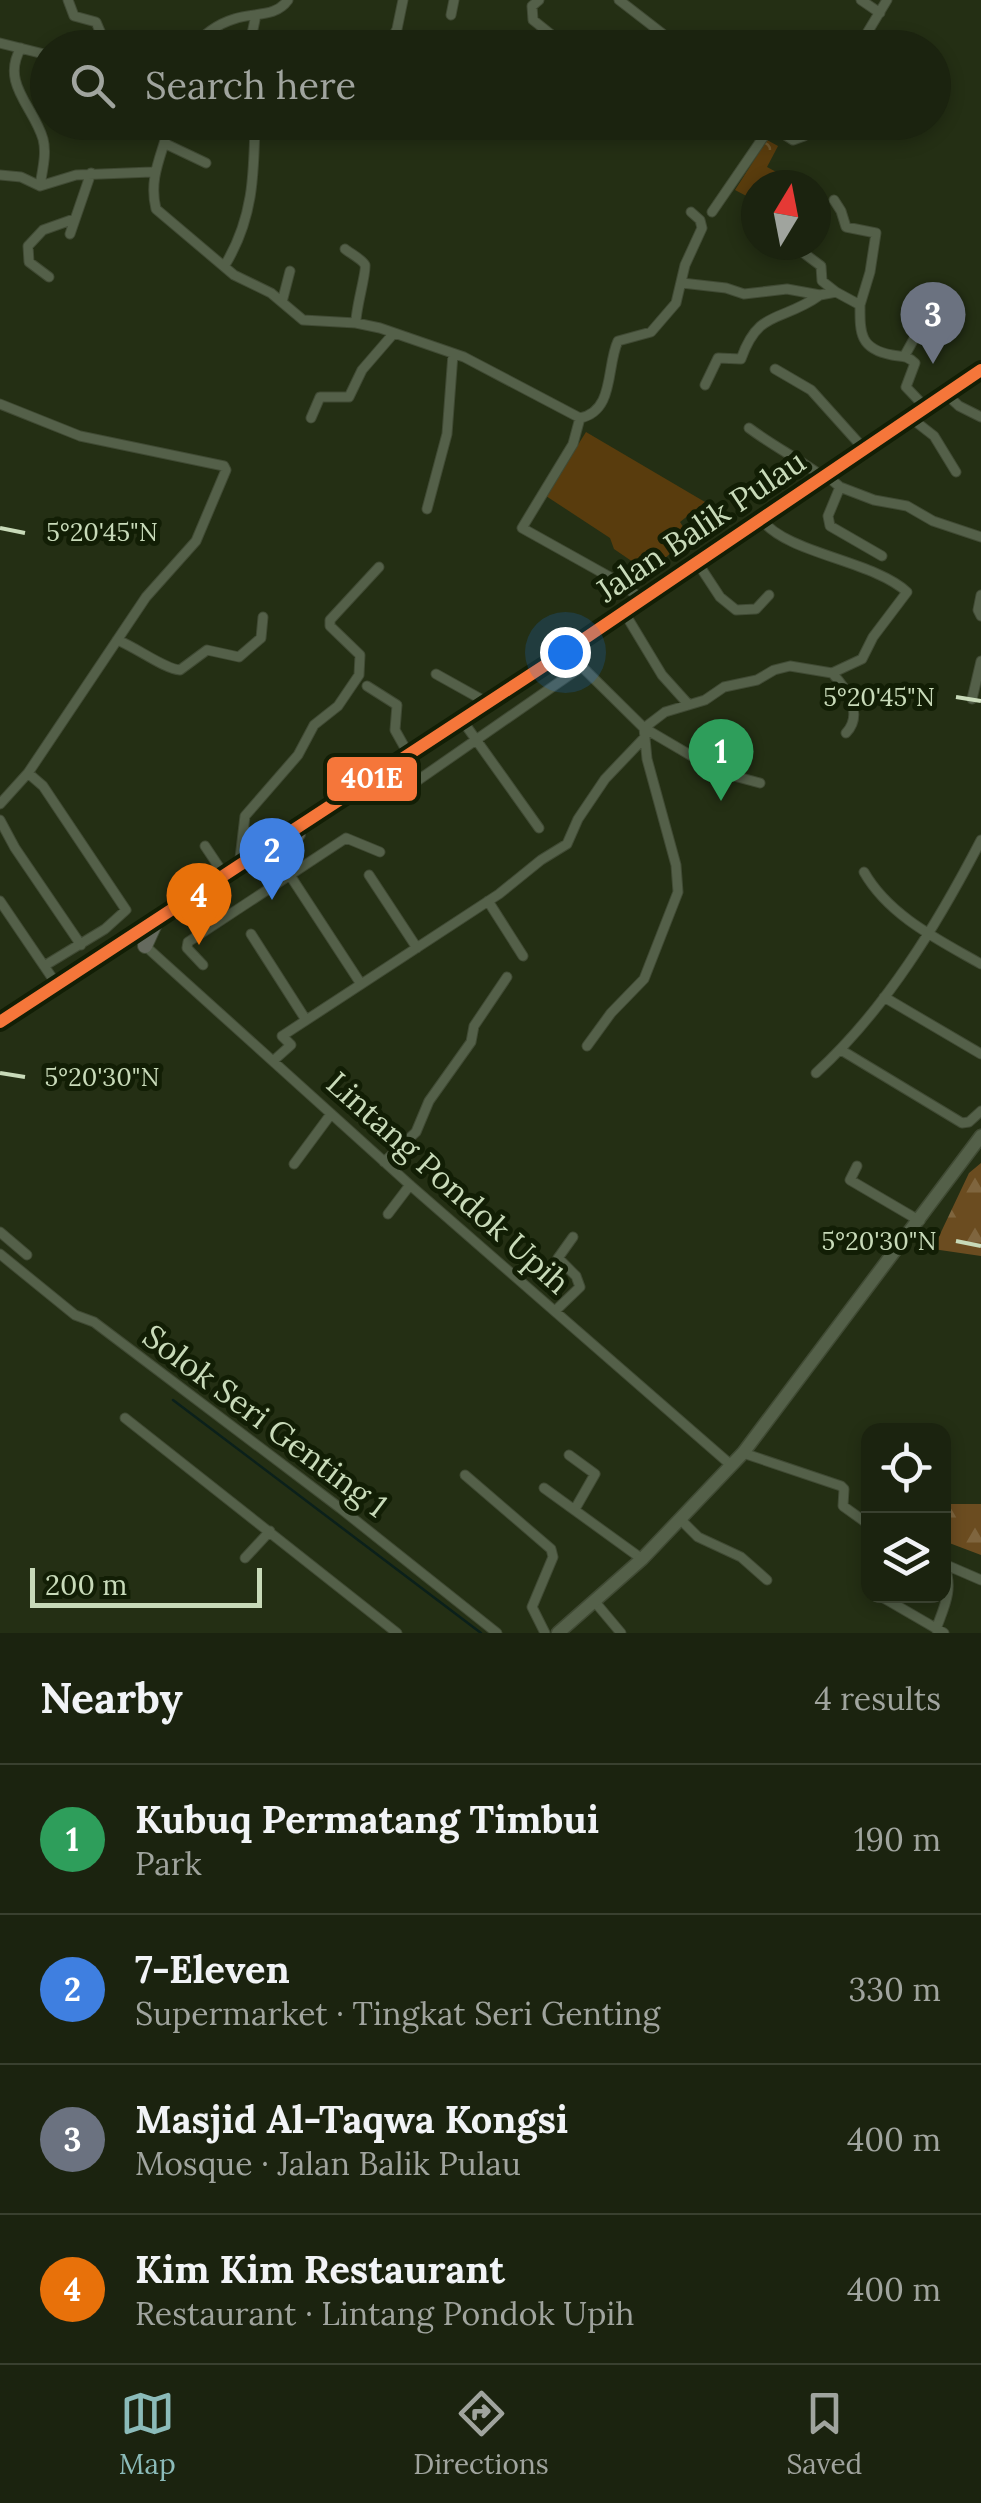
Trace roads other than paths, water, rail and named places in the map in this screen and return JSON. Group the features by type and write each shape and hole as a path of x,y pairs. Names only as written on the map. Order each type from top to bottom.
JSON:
{"main road":[{"name":"Jalan Balik Pulau","path":"276,854 312,819 981,370"},
{"path":"0,1022 118,947 140,941 155,923 232,871 276,854"},
{"path":"558,1633 642,1559 742,1453 981,1136"}],"street":[{"path":"68,0 74,16 98,24 100,30"},
{"path":"217,30 232,19 282,8 288,0"},
{"path":"396,30 403,0"},
{"path":"451,15 454,0"},
{"path":"539,0 532,6 533,20 546,30"},
{"path":"619,0 658,30"},
{"path":"860,0 880,13"},
{"path":"869,30 887,0"},
{"path":"253,30 256,15"},
{"path":"0,42 30,50"},
{"path":"21,48 12,61 11,84 30,117"},
{"path":"40,186 43,140"},
{"path":"167,140 152,172 154,204 160,216 242,281 282,302 308,322 356,323 394,333 476,362 580,418 589,416 601,402 610,382 618,341 652,332 676,302 685,265 702,228 691,212"},
{"path":"224,265 244,230 249,212 254,140"},
{"path":"712,212 758,140"},
{"path":"166,144 206,163"},
{"path":"0,176 21,178 40,186 91,173 152,172"},
{"path":"70,234 91,173"},
{"path":"834,200 842,210 846,227 876,233 858,328 864,341 887,354 905,355 914,363 906,387 926,408"},
{"path":"49,277 29,262 28,246 43,230 74,219"},
{"path":"345,249 366,269 357,301 356,323"},
{"path":"813,260 821,266 822,281 860,305"},
{"path":"282,302 290,271"},
{"path":"682,283 744,294 796,289 820,295 836,292"},
{"path":"705,385 718,358 741,359 748,338 758,325 820,295"},
{"path":"905,355 920,328"},
{"path":"312,418 320,397 349,398 362,370 394,333"},
{"path":"428,509 447,434 453,354"},
{"path":"775,369 811,390 864,449"},
{"path":"946,394 981,417"},
{"path":"0,404 80,436 225,468 196,541 146,597 28,773 0,804"},
{"path":"580,418 573,444 522,528 617,580 642,599"},
{"path":"911,418 937,440 956,472"},
{"path":"749,428 840,487 874,500 908,506 933,521 981,536"},
{"path":"840,487 828,516 830,526 882,556"},
{"path":"273,1061 291,1045 282,1036 499,894 566,844 605,779 665,712 705,700 732,684 757,680 790,666 832,673 864,656 873,637 905,597 906,589 772,532 761,518"},
{"path":"697,562 720,597 736,610 756,608 769,595"},
{"path":"205,846 232,871 245,816 298,756 314,725 338,706 359,674 360,655 330,626 330,620 380,567"},
{"path":"981,595 981,616"},
{"path":"624,612 662,675 689,705"},
{"path":"116,640 137,647 170,670 180,670 208,650 239,657 261,638 262,617"},
{"path":"566,651 645,732 719,772 760,783"},
{"path":"972,698 981,662"},
{"path":"414,782 581,667"},
{"path":"832,673 848,695 854,714 854,724 846,733"},
{"path":"436,674 488,703"},
{"path":"367,686 397,705 396,730 410,755"},
{"path":"462,720 539,828"},
{"path":"587,1046 611,1013 644,979 678,892 676,865 650,772 645,732"},
{"path":"28,773 44,786 126,910 106,929 44,966"},
{"path":"0,820 81,945"},
{"path":"202,965 187,948 188,942 346,838 380,852"},
{"path":"816,1073 841,1050 884,998 981,840"},
{"path":"276,854 361,984"},
{"path":"864,872 882,897 927,933 981,964"},
{"path":"368,875 416,948"},
{"path":"0,901 57,985"},
{"path":"488,901 523,956"},
{"path":"106,929 118,947"},
{"path":"251,934 306,1020"},
{"name":"Lintang Pondok Upih","path":"140,941 384,1162 731,1465"},
{"path":"384,1162 416,1132 429,1102 471,1042 474,1026 507,977"},
{"path":"884,998 981,1054"},
{"path":"841,1050 962,1123 981,1111"},
{"path":"294,1164 332,1114"},
{"path":"857,1166 850,1180 920,1221"},
{"path":"388,1214 410,1185"},
{"path":"0,1232 26,1255"},
{"path":"555,1312 580,1286 576,1276 558,1258 573,1237"},
{"name":"Solok Seri Genting 1","path":"0,1254 75,1315 94,1322 238,1430 497,1633"},
{"path":"125,1418 396,1633"},
{"path":"742,1453 841,1486 843,1506 861,1519"},
{"path":"569,1455 596,1476 575,1509"},
{"path":"464,1475 551,1549 553,1557 532,1607 539,1630"},
{"path":"544,1488 642,1559"},
{"path":"681,1520 698,1537 741,1557 767,1580"},
{"path":"245,1558 270,1530"},
{"path":"951,1568 981,1580"},
{"path":"595,1602 621,1633"},
{"path":"892,1603 940,1631 946,1603"}],"waterway":[{"path":"173,1400 481,1633"}],"place":[{"name":"Masjid Al-Taqwa Kongsi","path":"933,364"},
{"name":"Kubuq Permatang Timbui","path":"721,801"},
{"name":"7-Eleven","path":"272,900"},
{"name":"Kim Kim Restaurant","path":"199,945"}]}
